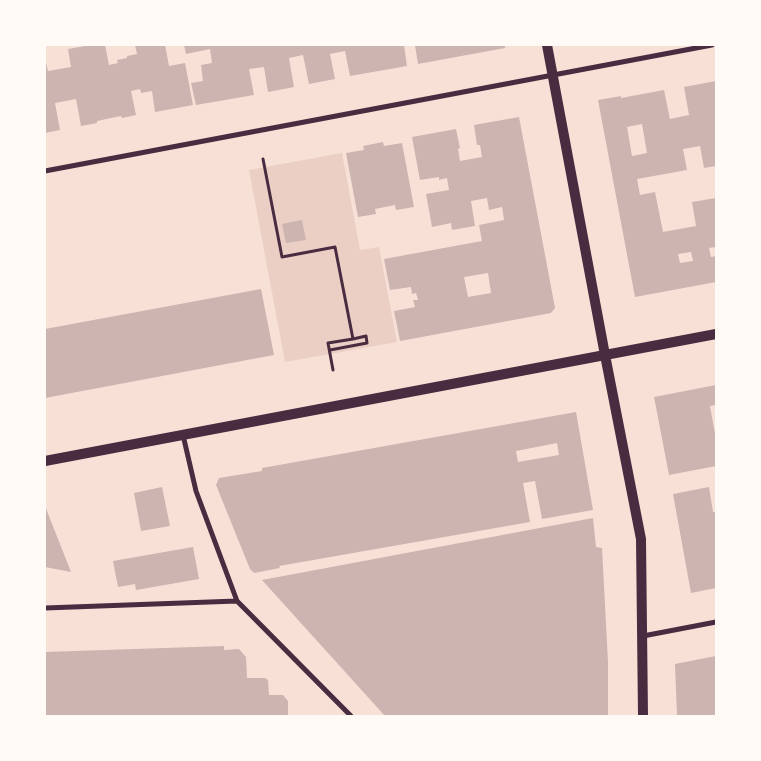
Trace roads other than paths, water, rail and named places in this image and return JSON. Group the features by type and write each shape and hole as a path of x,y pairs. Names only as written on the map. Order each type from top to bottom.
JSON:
{"main road":[{"path":"547,45 641,540 643,716"},
{"path":"45,461 716,334"}],"street":[{"path":"45,171 712,45"},
{"path":"183,435 196,491 237,601 351,716"},
{"path":"45,608 237,601"},
{"path":"642,636 716,622"}]}
